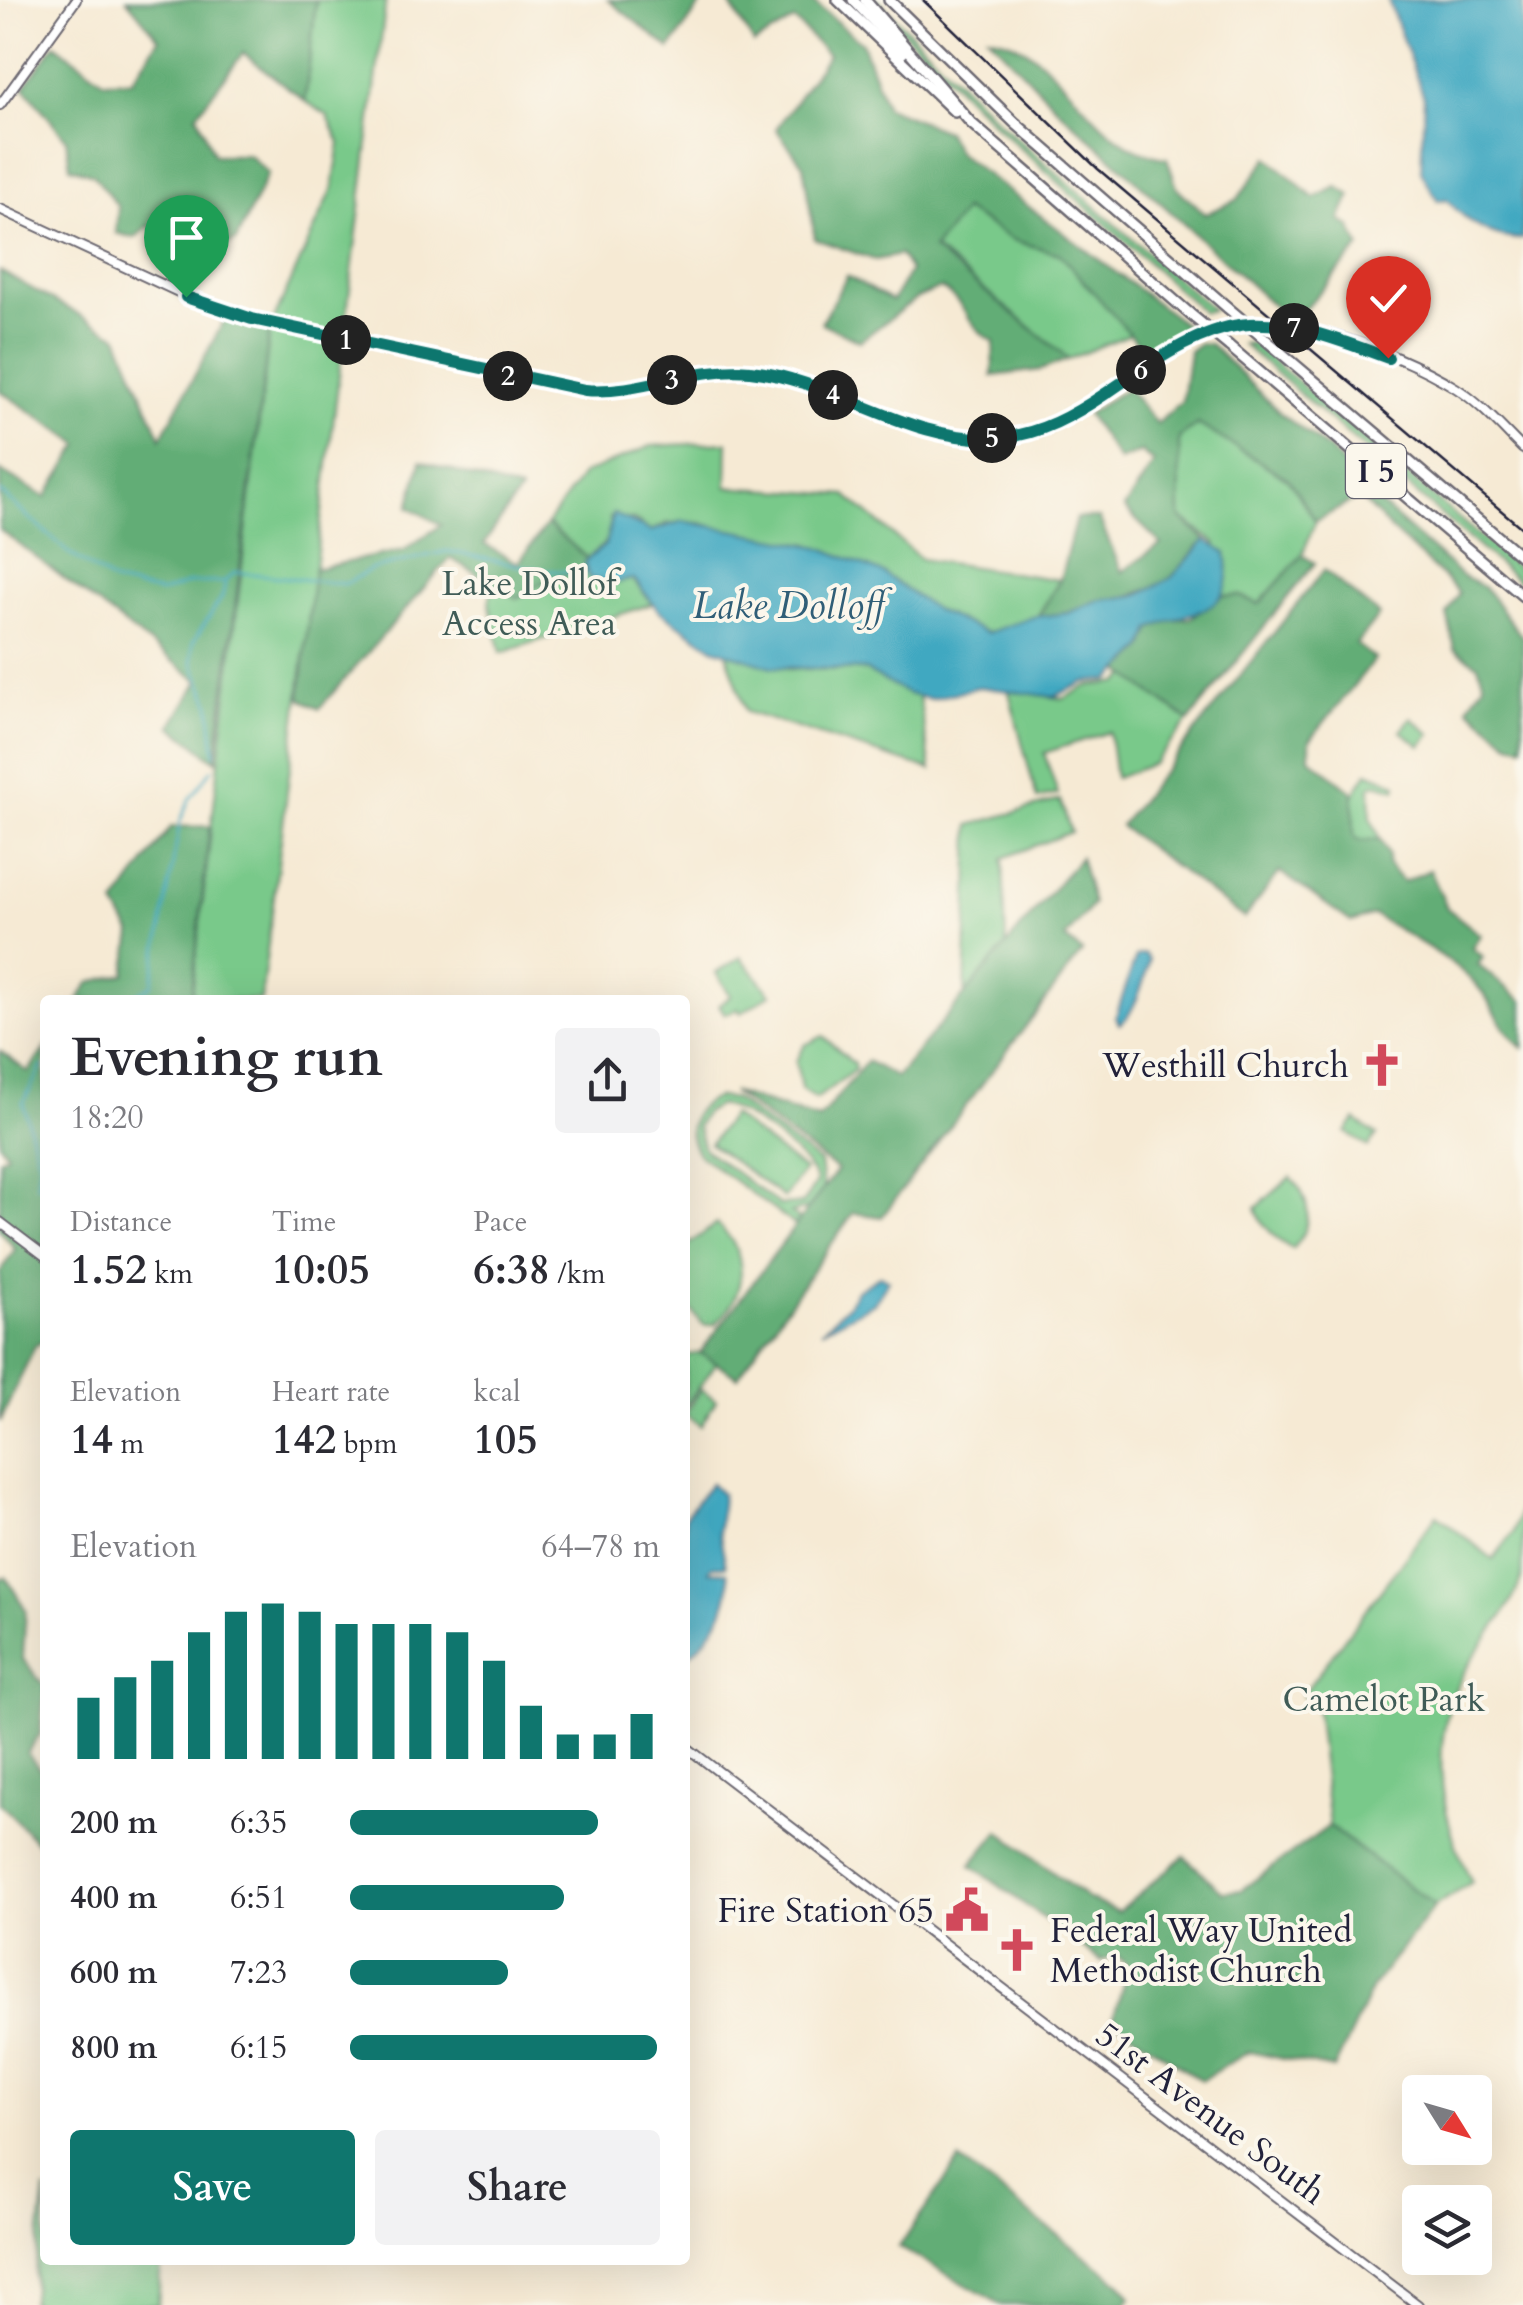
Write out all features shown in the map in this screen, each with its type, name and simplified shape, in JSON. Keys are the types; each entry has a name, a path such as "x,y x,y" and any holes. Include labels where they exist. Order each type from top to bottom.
{"highway":[{"path":"838,0 912,75 971,123"},
{"name":"I 5","path":"853,0 971,123 1523,596"},
{"path":"865,0 944,94"},
{"path":"889,0 952,60"},
{"name":"I 5","path":"898,0 1014,122 1523,558"}],"main road":[{"path":"0,105 76,0"},
{"path":"0,210 216,309 564,387 610,391 709,372 749,371 809,385 929,430 963,437 1004,437 1072,416 1195,336 1218,327 1255,322 1348,343 1446,383 1481,408 1523,449"},
{"path":"0,1222 40,1252"},
{"name":"51st Avenue South","path":"690,1750 1418,2305"}],"green space":[{"path":"127,0 316,0 305,101 243,53 197,114 214,155 249,155 268,173 236,241 203,256 148,226 135,238 116,233 118,207 93,174 70,167 66,139 24,87 55,44 104,81 132,80 159,39"},
{"path":"316,0 386,0 262,995 192,995 270,328 333,188 340,143 327,115 305,101"},
{"path":"608,0 704,0 670,49"},
{"path":"728,0 811,0 862,43 886,107 946,131 958,153 1192,330 1149,356 1060,254 1013,240 964,210 933,249 1069,359 1041,370 992,376 994,341 940,288 917,298 860,341 821,323 847,276 892,301 910,271 900,255 875,260 815,239 803,165 776,129 828,55 794,20 754,44"},
{"path":"871,0 878,0 1000,123 1213,310 1203,312 996,126"},
{"path":"988,36 1015,44 1038,58 1116,137 1139,151 1167,158 1177,188 1205,214 1237,200 1268,157 1314,198 1337,187 1351,195 1340,220 1351,227 1360,247 1302,312 1278,310 1059,110"},
{"path":"964,210 1013,240 1060,254 1133,333 1069,359 933,248"},
{"path":"0,271 118,336 161,438 225,319 270,328 216,761 171,726 199,681 0,530 0,471 46,497 80,444 0,391"},
{"path":"1201,343 1210,344 1280,413 1331,451 1379,503 1462,576 1485,588 1523,638 1523,746 1510,743 1468,707 1484,683 1478,665 1455,649 1447,614 1459,593 1447,581 1360,497 1316,521 1288,479 1198,424 1179,438 1180,517 1206,540 1172,577 1158,586 1081,609 1038,616 1060,580 1076,518 1099,518 1122,572 1161,544 1124,508 1154,463 1141,452 1119,461 1087,414 1127,388 1157,424 1182,401 1189,351"},
{"path":"1252,343 1523,573 1523,585 1242,344"},
{"path":"1198,424 1288,479 1316,521 1302,555 1259,604 1240,596 1219,596 1225,586 1216,543 1180,517 1178,438"},
{"path":"728,442 727,487 846,495 921,559 1060,580 1038,616 987,633 935,610 883,573 810,544 734,534 701,523 668,523 651,531 634,520 610,518 609,536 587,558 547,524 583,474 651,446"},
{"path":"421,461 520,491 484,544 518,563 547,524 587,558 584,571 545,581 517,598 450,558 319,709 300,698 314,569 404,550 441,525 409,507"},
{"path":"1302,555 1315,563 1189,721 1120,670 1143,649 1151,629 1168,620 1191,618 1219,596 1240,596 1259,604"},
{"path":"1324,570 1379,615 1356,644 1375,659 1310,740 1310,758 1353,792 1354,836 1360,841 1380,839 1388,853 1388,865 1403,882 1430,870 1447,908 1481,935 1473,948 1483,957 1478,965 1523,1001 1523,1048 1466,975 1374,915 1351,922 1280,872 1244,918 1120,826"},
{"name":"Lake Dollof Access Area","path":"584,571 606,581 632,578 652,604 501,653 489,602 495,576"},
{"path":"726,652 788,669 865,670 919,697 931,770 746,712"},
{"path":"1127,675 1189,721 1153,764 1115,778 1109,732 1044,753 1058,794 1037,799 1008,689 1063,699 1087,686 1120,682"},
{"path":"1411,718 1431,734 1421,746 1401,731"},
{"path":"1368,772 1397,784 1396,789 1376,783 1370,787 1371,819 1380,839 1359,841 1353,836 1353,802"},
{"path":"1060,800 1071,832 1003,858 1006,946 965,994 970,825"},
{"path":"210,826 192,995 81,995 90,982 125,974 132,934 115,905 171,827"},
{"path":"1080,857 1093,904 1065,938 1082,952 882,1217 853,1213 738,1377 700,1353 837,1170 732,1092 819,1119 867,1061 896,1077"},
{"path":"741,957 771,994 741,1013 738,1009 725,1014 719,1005 731,996 716,973"},
{"path":"823,1036 854,1064 855,1070 816,1099 801,1089 796,1061 805,1045"},
{"path":"0,1051 28,1072 40,1055 40,1343 35,1346 0,1422 0,1272 15,1249 0,1230 0,1159 7,1154 0,1143"},
{"path":"719,1097 734,1099 820,1163 823,1188 810,1208 791,1213 801,1221 797,1227 698,1154 691,1136 692,1120 709,1101","holes":["719,1105 775,1136 803,1161 816,1183 802,1204 779,1205 704,1149 697,1126 705,1113"]},
{"path":"731,1115 804,1170 784,1198 710,1144"},
{"path":"1355,1120 1377,1135 1368,1147 1346,1132"},
{"path":"1291,1177 1303,1195 1307,1213 1304,1231 1293,1249 1270,1232 1256,1208"},
{"path":"716,1224 728,1235 740,1261 738,1289 713,1325 703,1325 690,1308 690,1243"},
{"path":"700,1353 717,1362 690,1400 690,1354"},
{"path":"701,1389 716,1400 701,1426 690,1418 690,1406"},
{"name":"Camelot Park","path":"1523,1498 1522,1576 1506,1610 1457,1687 1442,1743 1444,1800 1472,1882 1435,1906 1329,1826 1316,1706 1302,1695 1437,1515 1493,1559 1514,1532"},
{"path":"6,1577 26,1610 23,1659 40,1681 40,1735 27,1753 40,1769 40,1846 0,1803 0,1579"},
{"path":"1329,1826 1435,1906 1373,1986 1334,2069 1249,2052 1201,2080 1113,2020 1128,1966 1116,1955 1101,1961 971,1865 999,1831 1088,1899 1118,1912 1184,1856 1223,1892 1241,1890"},
{"path":"959,2160 1121,2283 1131,2297 1126,2305 1002,2305 899,2247"},
{"path":"40,2230 40,2265 161,2265 158,2305 31,2305"}],"water":[{"path":"1388,0 1523,0 1523,239 1489,233 1470,222 1446,199 1438,201 1421,171 1424,97"},
{"name":"Lake Dolloff","path":"613,514 651,531 684,521 820,547 883,573 935,610 987,633 1033,617 1068,613 1096,601 1138,595 1171,578 1206,540 1226,553 1228,574 1218,600 1151,629 1143,649 1110,680 1085,682 1054,697 979,687 931,699 908,694 865,670 772,667 713,648 658,610 634,579 614,583 589,578 584,562 605,545"},
{"path":"1144,954 1149,960 1142,987 1129,1015 1119,1024 1116,1016 1136,956"},
{"path":"881,1275 889,1280 874,1303 821,1331 848,1305 857,1290"},
{"path":"711,1483 722,1494 719,1531 726,1566 712,1566 709,1571 727,1572 729,1583 718,1620 690,1653 690,1510"}],"waterway":[{"path":"0,492 69,553 115,583 161,593 189,583 224,582 235,572 345,584 372,569 447,551 542,570 584,573"},
{"path":"215,754 210,703 192,661 193,642 222,597 225,584"},
{"path":"135,995 152,985 180,822 189,800 212,769"},
{"path":"37,1186 39,1163 23,1103 40,1070"}],"tram line":[{"path":"923,0 1098,169 1523,529"}],"place":[{"name":"Westhill Church","path":"1382,1065"},
{"name":"Fire Station 65","path":"967,1910"},
{"name":"Federal Way United Methodist Church","path":"1017,1950"}],"route":[{"path":"186,297 252,319 585,390 626,390 709,372 765,373 809,385 929,430 981,438 1018,435 1061,421 1195,336 1238,323 1276,324 1312,332 1388,358"}]}
